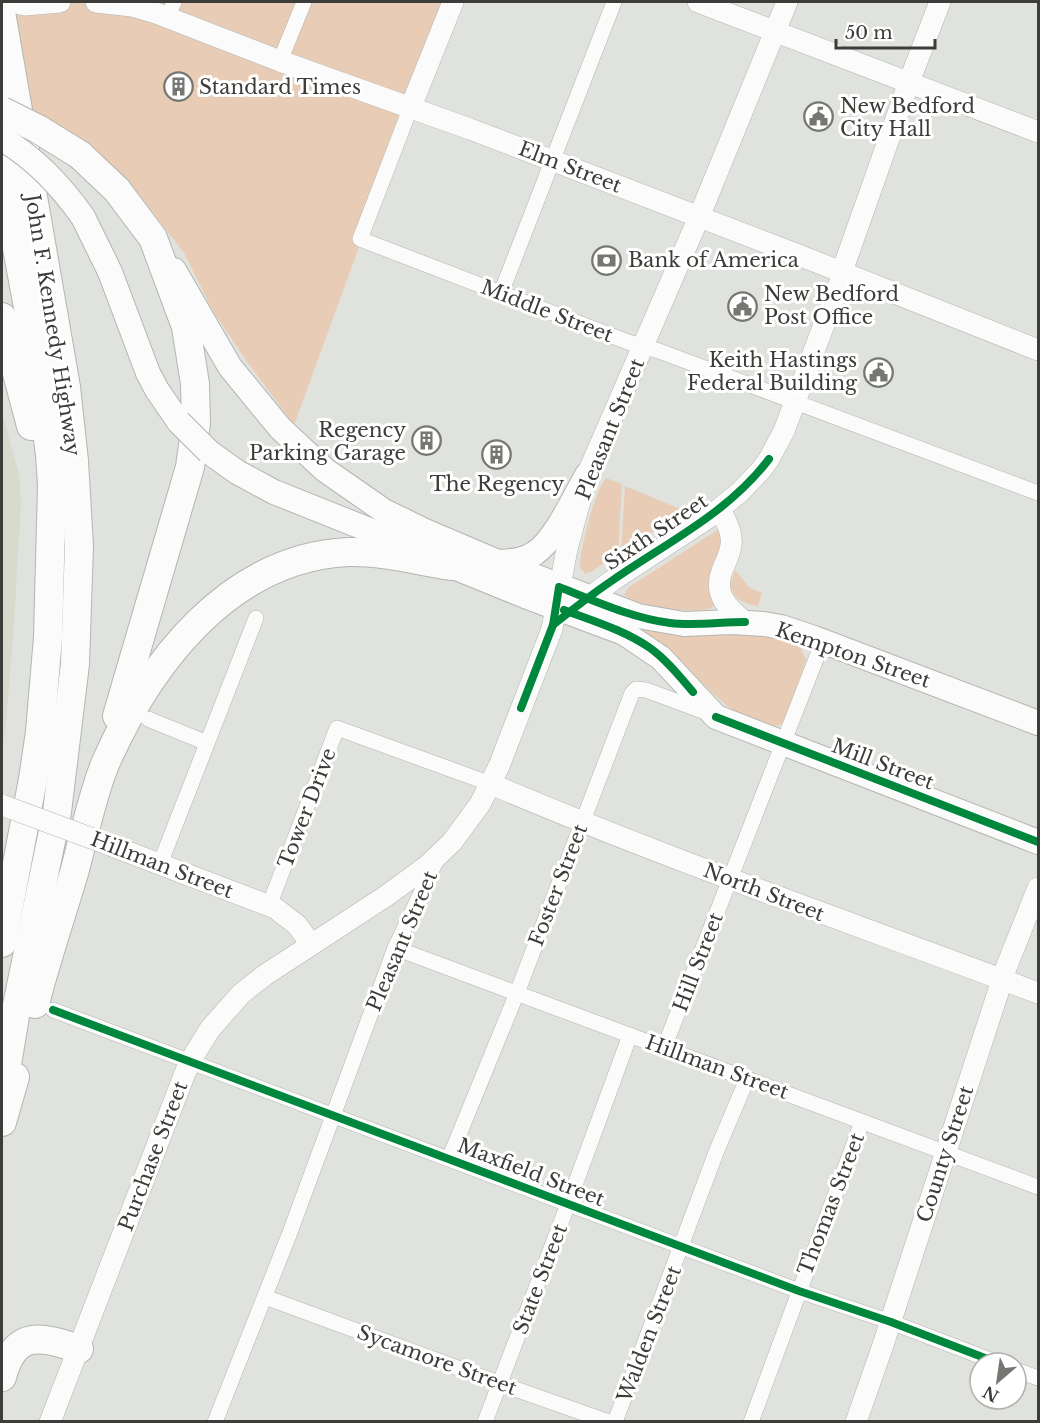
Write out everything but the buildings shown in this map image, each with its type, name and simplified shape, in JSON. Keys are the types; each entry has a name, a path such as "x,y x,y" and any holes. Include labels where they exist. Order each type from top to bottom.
{"highway":[{"name":"John F. Kennedy Highway","path":"2,18 66,387 74,461 79,546 75,664 57,812 16,1010 2,1095"},
{"path":"2,111 38,129 80,155 117,190 153,238 180,307 190,345 196,404 194,449 184,488 126,681 105,765 2,1122"},
{"name":"John F. Kennedy Highway","path":"2,167 39,367 52,485 48,637 37,757 2,943"},
{"path":"2,317 32,433 50,565"},
{"path":"105,765 136,701 170,652 213,609 247,584 269,572 302,560 347,552 380,554 451,566"},
{"path":"2,1377 7,1361 15,1348 27,1340 45,1339 79,1349"}],"main road":[{"path":"11,2 25,5 60,2"},
{"name":"Elm Street","path":"96,2 171,10 280,62 470,129 1038,350"},
{"path":"698,2 1038,132"},
{"name":"Pleasant Street","path":"439,855 463,829 491,784 565,606 567,549 587,475 699,217 787,2"},
{"name":"Sixth Street","path":"565,606 720,509 751,481 769,459 796,402 909,82 940,2"},
{"path":"410,109 447,3"},
{"path":"2,139 21,151 48,175 82,217 110,272 148,373 157,390 179,422 209,452 237,472 274,492 417,549 451,566 565,606"},
{"path":"153,238 179,277 230,367 252,396 293,442 332,475 384,511 424,531 498,562 565,606"},
{"path":"498,562 521,560 541,549 587,475"},
{"path":"720,509 730,533 731,546 718,587 723,602 745,622"},
{"name":"Kempton Street","path":"565,606 670,623 745,622 781,627 1038,723"},
{"name":"Mill Street","path":"565,606 624,633 650,648 672,668 716,717 1038,842"},
{"name":"North Street","path":"491,784 581,822 730,879 1038,993"},
{"name":"Hillman Street","path":"2,805 269,906 293,921 311,944"},
{"name":"Purchase Street","path":"50,1422 190,1062 205,1037 234,1001 256,982 393,891 439,855"},
{"name":"County Street","path":"856,1422 891,1322 1006,968 1038,888"}],"street":[{"path":"280,62 304,2"},
{"path":"501,293 614,2"},
{"name":"Middle Street","path":"410,109 360,239 628,342 643,345 1038,493"},
{"path":"160,864 256,618"},
{"name":"Hill Street","path":"664,1048 823,641"},
{"name":"Foster Street","path":"449,1159 517,993 631,696 636,690 646,690 716,717"},
{"path":"148,719 207,743"},
{"name":"Tower Drive","path":"269,906 337,728 491,784"},
{"name":"Pleasant Street","path":"215,1422 265,1297 395,948 439,855"},
{"name":"Hillman Street","path":"395,948 1038,1187"},
{"name":"Maxfield Street","path":"53,1010 799,1291 891,1322 968,1352"},
{"name":"State Street","path":"485,1422 630,1035"},
{"name":"Walden Street","path":"615,1422 717,1150 747,1079"},
{"name":"Thomas Street","path":"751,1422 862,1122"},
{"name":"Sycamore Street","path":"265,1297 609,1422"}],"shaded area":[{"path":"2,2 453,2 403,127 294,425 213,311 184,253 142,198 93,148 30,112"},
{"path":"2,413 19,474 21,502 14,626 2,749"},
{"path":"606,478 622,484 618,554 585,574 580,567 585,534 597,494"},
{"path":"625,486 685,511 622,552 621,551"},
{"path":"719,529 722,532 715,604 712,608 667,609 633,600 624,595 629,587"},
{"path":"735,570 749,587 762,593 758,606 744,602 735,595 730,586"},
{"path":"642,625 774,636 799,644 806,660 786,718 781,725 766,725 751,721 737,713 709,690 675,655 642,629"}],"cycle path":[{"path":"553,625 605,585 716,511 753,478 769,459"},
{"path":"521,708 553,625 559,587 656,621 689,624 745,622"},
{"path":"564,610 608,626 650,648 693,692"},
{"path":"716,717 1038,842"},
{"path":"53,1010 799,1291 891,1322 968,1352"}],"place":[{"name":"Standard Times","path":"178,87"},
{"name":"New Bedford City Hall","path":"819,117"},
{"name":"Bank of America","path":"607,260"},
{"name":"New Bedford Post Office","path":"743,306"},
{"name":"Keith Hastings Federal Building","path":"878,372"},
{"name":"Regency Parking Garage","path":"427,441"},
{"name":"The Regency","path":"497,454"}]}
